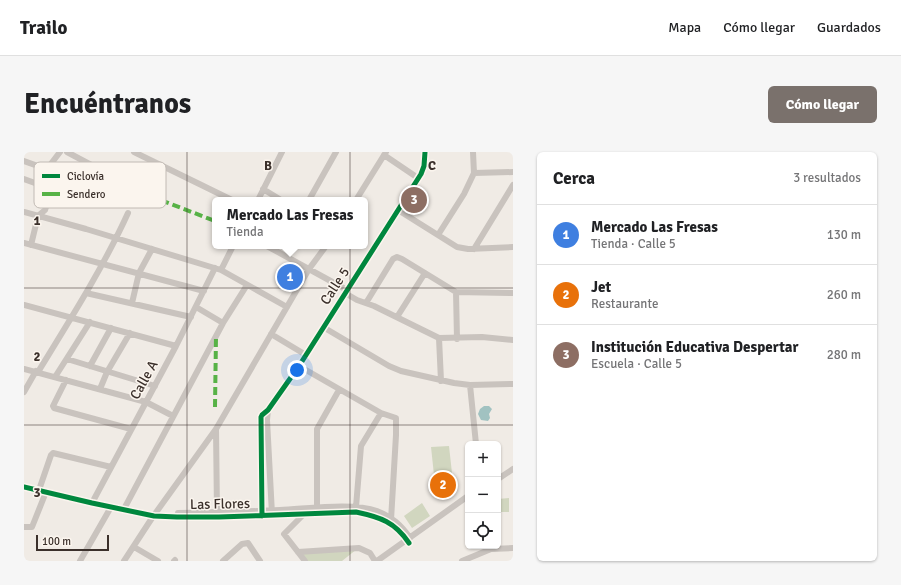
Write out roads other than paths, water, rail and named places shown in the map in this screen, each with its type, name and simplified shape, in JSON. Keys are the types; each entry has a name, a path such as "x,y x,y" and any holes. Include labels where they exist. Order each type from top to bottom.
{"street":[{"path":"52,162 60,152"},
{"path":"68,152 86,162"},
{"path":"134,152 154,162"},
{"path":"259,197 281,154 274,152"},
{"path":"311,197 336,152"},
{"name":"Calle 5","path":"262,513 260,420 262,414 268,410 299,366 418,178 424,166 425,152"},
{"path":"438,235 464,194 474,172 474,152"},
{"path":"358,197 385,154 418,178"},
{"path":"24,161 34,164"},
{"path":"166,168 226,197"},
{"path":"474,172 513,172"},
{"path":"24,179 34,183"},
{"path":"474,249 513,185"},
{"path":"263,189 276,197"},
{"path":"31,245 38,216 46,208"},
{"path":"398,210 457,247 464,249 513,248"},
{"path":"24,212 117,238 218,269 287,307"},
{"path":"24,392 103,264 128,213"},
{"path":"24,243 204,291"},
{"path":"132,303 139,273 152,249"},
{"name":"Calle A","path":"92,503 204,291 231,249"},
{"path":"272,249 310,269 346,291 357,300 397,317 439,338 482,337 513,340"},
{"path":"124,561 216,429 287,307 324,249"},
{"path":"366,303 394,258 399,257 456,292 513,293"},
{"path":"397,317 425,273"},
{"path":"124,509 223,323 247,285"},
{"path":"456,292 457,338"},
{"path":"86,293 191,316"},
{"path":"24,305 176,346"},
{"path":"196,307 223,323"},
{"path":"55,377 90,322"},
{"path":"323,327 396,369 441,381 470,385 513,384"},
{"path":"90,366 110,328"},
{"path":"100,389 107,372 130,333"},
{"path":"271,334 306,355"},
{"path":"439,338 441,381"},
{"path":"67,358 107,372 155,386"},
{"path":"299,366 381,413 396,418 391,520"},
{"path":"24,369 146,402 173,416"},
{"path":"66,380 52,406 54,408 132,429"},
{"path":"470,385 476,441"},
{"path":"317,511 317,430 339,390"},
{"path":"268,410 267,420 272,513"},
{"path":"356,507 360,446 381,413"},
{"path":"216,429 218,512"},
{"path":"24,527 32,527 43,491 52,453 111,467"},
{"path":"501,473 513,465"},
{"path":"501,477 513,469"},
{"name":"Las Flores","path":"24,487 154,516 195,517 262,513"},
{"path":"382,561 465,498"},
{"path":"298,552 359,548 370,553 376,561 465,502"},
{"path":"80,561 111,506"},
{"name":"Las Flores","path":"272,513 317,511 356,507 376,510 402,527 409,540"},
{"name":"Las Flores","path":"170,516 176,513 218,512 304,514 317,511 356,512 391,520"},
{"path":"304,514 284,534 305,561"},
{"path":"223,561 245,543 248,543 260,561"},
{"path":"134,546 158,561"},
{"path":"464,560 490,549 513,548"}],"water":[{"path":"484,406 489,406 492,409 489,414 490,418 488,421 481,420 478,414 480,409"}],"place":[{"name":"Institución Educativa Despertar","path":"414,200"},
{"name":"Mercado Las Fresas","path":"290,277"},
{"name":"Jet","path":"443,485"}]}
